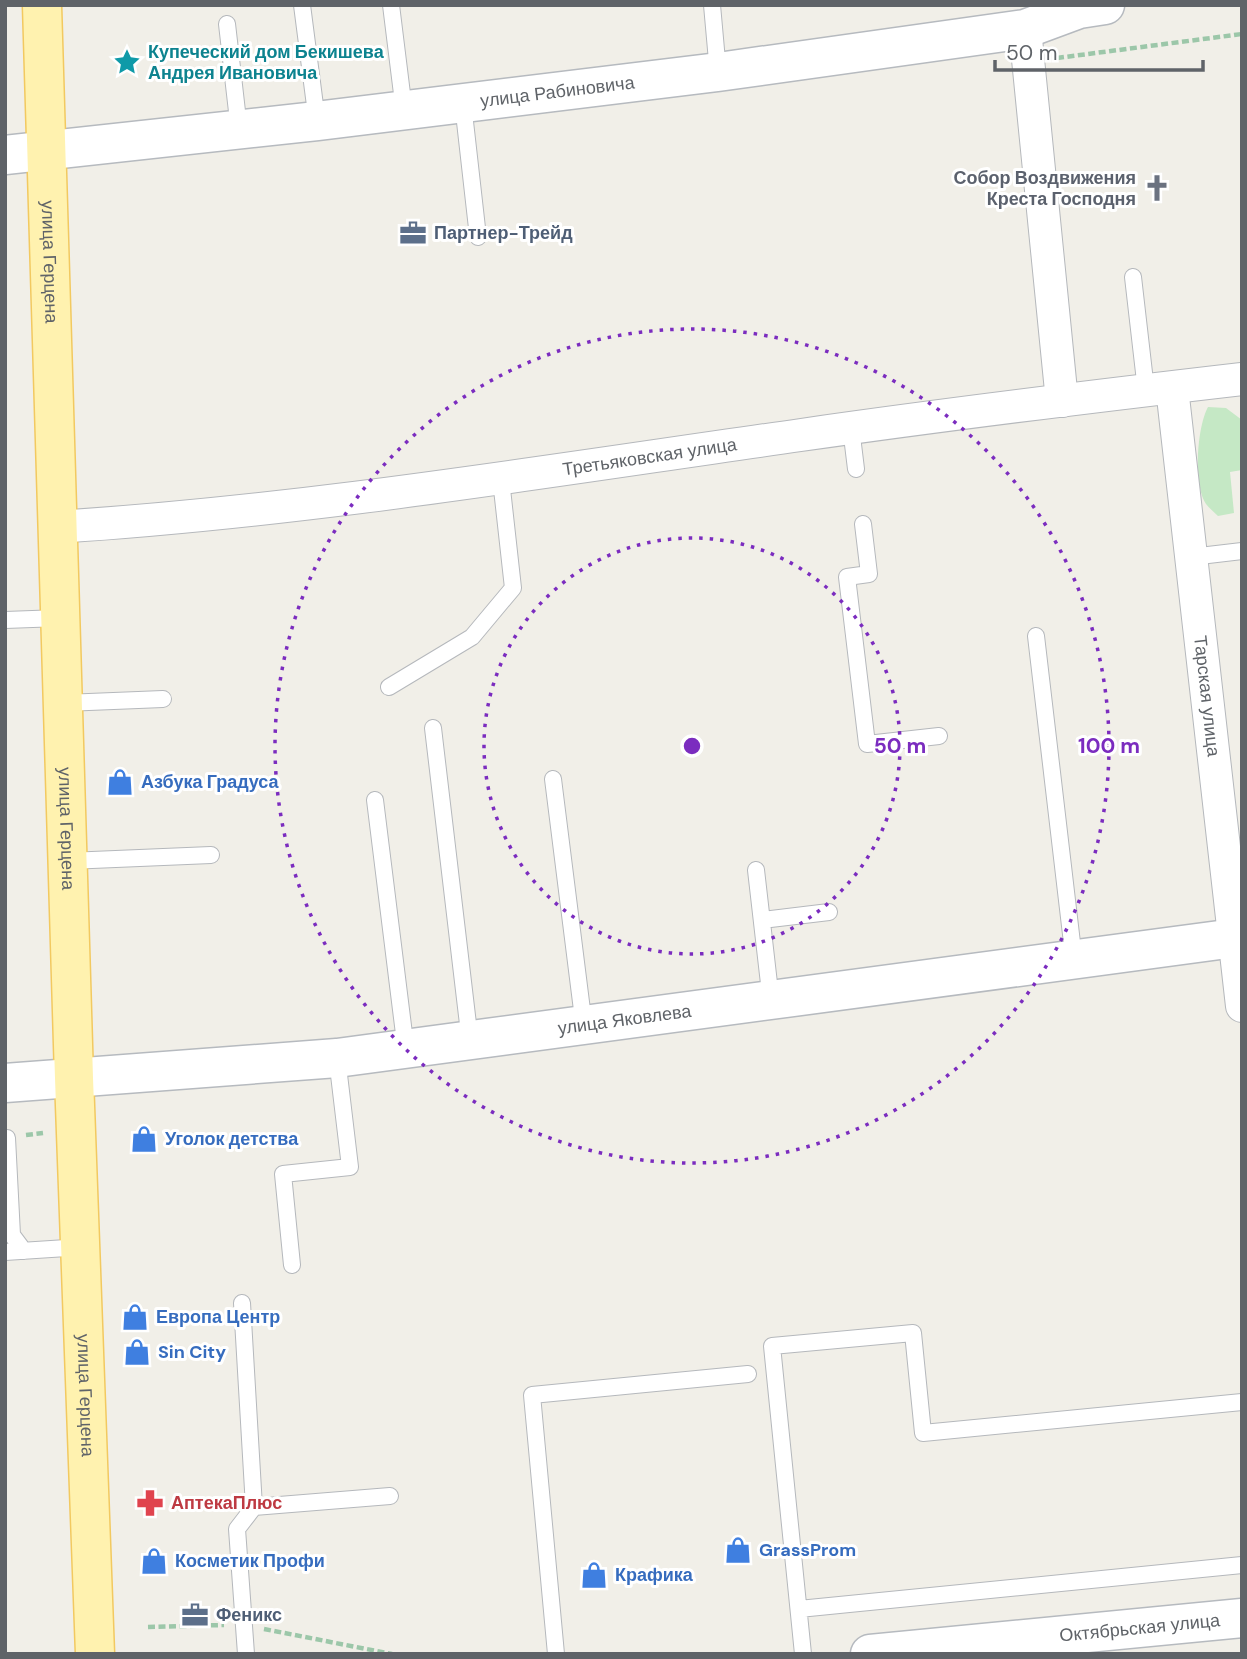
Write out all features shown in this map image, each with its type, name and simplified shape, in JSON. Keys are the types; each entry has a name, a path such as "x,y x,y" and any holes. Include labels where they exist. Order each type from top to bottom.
{"main road":[{"name":"улица Герцена","path":"42,5 94,1654"}],"street":[{"name":"улица Рабиновича","path":"5,155 317,121 719,72 1034,44 1079,9 1105,5"},
{"path":"1034,44 1062,401"},
{"name":"Третьяковская улица","path":"57,527 199,517 501,480 852,428 1242,379"},
{"name":"Тарская улица","path":"1159,389 1191,557 1238,938 1242,1006"},
{"name":"улица Яковлева","path":"5,1083 337,1058 406,1050 1238,938"},
{"name":"Октябрьская улица","path":"870,1654 1242,1618"}],"lane":[{"path":"302,5 317,121"},
{"path":"391,5 404,110"},
{"path":"712,5 719,72"},
{"path":"226,24 239,129"},
{"path":"463,104 478,237"},
{"path":"1133,277 1159,389"},
{"path":"852,428 856,469"},
{"path":"388,687 472,638 513,588 501,480"},
{"path":"863,524 869,574 847,577 867,744 939,736"},
{"path":"1191,557 1242,551"},
{"path":"5,620 60,618"},
{"path":"1036,636 1074,960"},
{"path":"64,703 163,699"},
{"path":"433,728 470,1041"},
{"path":"554,779 584,1026"},
{"path":"375,800 406,1050"},
{"path":"68,861 211,855"},
{"path":"756,870 771,1001"},
{"path":"762,920 829,912"},
{"path":"292,1265 284,1174 350,1167 337,1058"},
{"path":"7,1138 12,1235 24,1251"},
{"path":"5,1252 82,1247"},
{"path":"242,1303 254,1507 237,1530 246,1654"},
{"path":"803,1654 772,1346 913,1333 923,1433 1242,1402"},
{"path":"556,1654 532,1395 748,1374"},
{"path":"254,1507 390,1496"},
{"path":"799,1609 1242,1565"}],"path":[{"path":"1034,44 1242,34"},
{"path":"148,1627 244,1624 301,1638 392,1654"}],"green space":[{"path":"1208,407 1226,408 1242,420 1242,470 1230,472 1234,513 1218,516 1206,504 1199,484 1199,441"}],"place":[{"name":"Купеческий дом Бекишева Андрея Ивановича","path":"127,62"},
{"name":"Собор Воздвижения Креста Господня","path":"1157,188"},
{"name":"Партнер-Трейд","path":"413,233"},
{"name":"Азбука Градуса","path":"120,782"},
{"name":"Уголок детства","path":"144,1139"},
{"name":"Европа Центр","path":"135,1317"},
{"name":"Sin City","path":"137,1352"},
{"name":"АптекаПлюс","path":"150,1503"},
{"name":"GrassProm","path":"738,1550"},
{"name":"Косметик Профи","path":"154,1561"},
{"name":"Крафика","path":"594,1575"},
{"name":"Феникс","path":"195,1615"}]}
